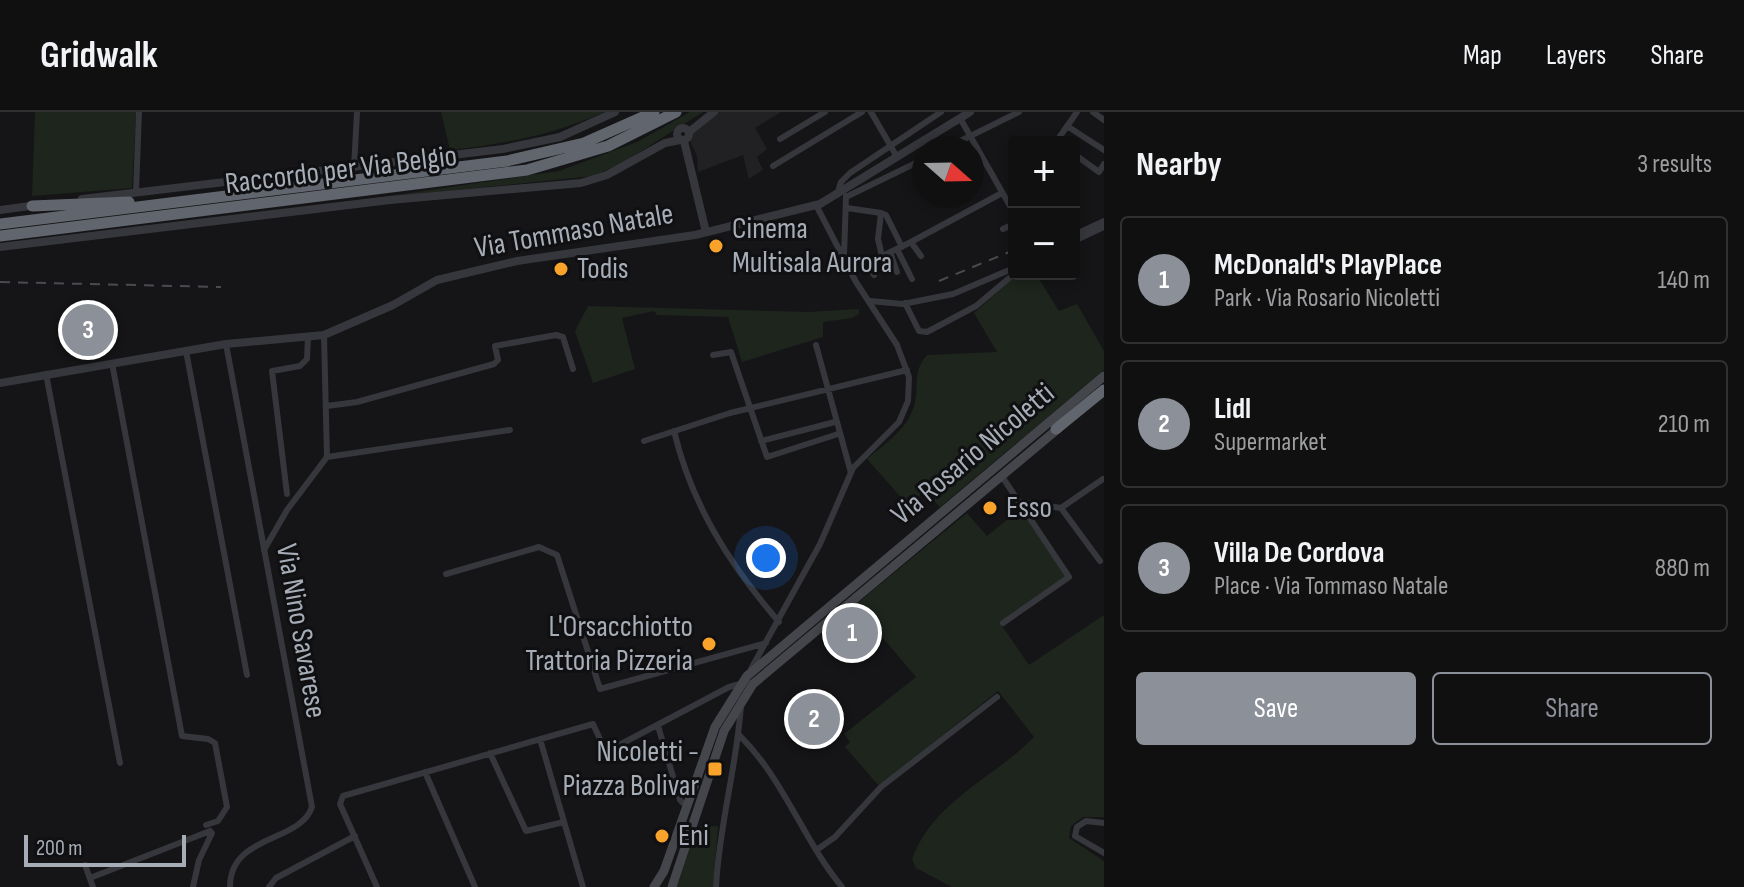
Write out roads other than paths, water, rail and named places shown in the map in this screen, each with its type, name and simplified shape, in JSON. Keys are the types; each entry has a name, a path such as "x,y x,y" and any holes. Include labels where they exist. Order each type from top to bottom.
{"highway":[{"name":"Raccordo per Via Belgio","path":"0,224 541,155 601,136 654,112"},
{"name":"Raccordo per Via Belgio","path":"0,236 527,170 608,146 676,112"},
{"path":"32,206 139,202 329,183"},
{"path":"1056,429 1104,392"}],"main road":[{"name":"Via Rosario Nicoletti","path":"672,887 724,731 742,697 768,669 853,592 1104,376"},
{"name":"Via Rosario Nicoletti","path":"876,573 1056,429"},
{"name":"Via Rosario Nicoletti","path":"654,887 664,871 715,727 744,680 787,640 853,592"}],"street":[{"path":"136,192 139,112"},
{"path":"354,168 357,112"},
{"path":"0,210 532,144 560,137 615,112"},
{"path":"684,135 707,112"},
{"path":"0,247 390,200 581,183 607,175 684,135 714,112"},
{"path":"780,139 825,112"},
{"path":"773,166 862,112"},
{"path":"871,112 897,157"},
{"path":"845,260 847,208 841,182 941,112"},
{"name":"Via Tommaso Natale","path":"0,382 226,344 324,335 393,305 437,280 517,261 706,232 816,205 842,194 970,112"},
{"path":"960,118 969,136 1019,112"},
{"path":"1061,136 1077,112"},
{"path":"1093,112 1104,120"},
{"path":"1067,126 1104,150"},
{"path":"684,135 706,232"},
{"path":"1080,158 1099,172 1104,164"},
{"path":"984,162 1011,208"},
{"path":"842,194 912,164"},
{"path":"874,275 866,264 1008,194"},
{"path":"377,887 340,800 343,796 593,724 606,752 744,680 776,626 851,473 903,416 909,393 907,370 816,205"},
{"path":"847,208 886,215 896,249 912,279"},
{"path":"881,213 878,239 882,256"},
{"path":"1080,235 1104,224"},
{"path":"1003,229 1008,227"},
{"path":"911,242 921,256"},
{"path":"896,249 897,272"},
{"path":"870,301 905,303 970,289 1008,273"},
{"path":"905,303 919,331 927,332 976,306 1008,277"},
{"path":"875,308 886,303"},
{"path":"327,406 357,402 494,364 498,358 495,346 560,334 573,369"},
{"path":"264,550 287,510 327,457 324,335"},
{"path":"287,494 272,371 300,366 307,359 308,337"},
{"name":"Via Nino Savarese","path":"226,344 312,807 304,820 249,849 238,861 230,887"},
{"path":"816,345 851,473"},
{"path":"186,351 247,675"},
{"path":"713,355 731,352 767,457 838,434"},
{"path":"90,878 208,828 218,821 227,807 215,743 208,739 182,736 112,363"},
{"path":"644,441 749,408 907,370"},
{"path":"46,374 120,763"},
{"path":"761,441 835,422"},
{"path":"327,457 510,430"},
{"path":"674,431 688,479 711,531 776,626 778,639 787,640"},
{"path":"1001,475 1069,577 1003,623"},
{"path":"1021,502 1061,508 1100,480 1104,491"},
{"path":"1061,508 1100,561"},
{"path":"446,574 539,547 557,555 600,689 766,643"},
{"path":"716,887 721,820 739,735 742,697"},
{"path":"818,849 835,837 881,787 997,697"},
{"path":"658,726 680,800 687,807"},
{"path":"739,735 763,763 842,887"},
{"path":"540,739 583,887"},
{"path":"490,753 526,831 564,822"},
{"path":"425,772 475,887"},
{"path":"1104,823 1086,821 1077,827 1075,836 1104,853"},
{"path":"193,887 199,860 212,833 208,828"},
{"path":"269,887 293,868 355,836"},
{"path":"85,865 93,887"}],"railway":[{"path":"939,281 1008,252"},
{"path":"0,282 221,287"}],"place":[{"name":"Cinema Multisala Aurora","path":"716,246"},
{"name":"Todis","path":"561,269"},
{"name":"Villa De Cordova","path":"88,330"},
{"name":"Esso","path":"990,508"},
{"name":"McDonald's PlayPlace","path":"852,633"},
{"name":"L'Orsacchiotto Trattoria Pizzeria","path":"709,644"},
{"name":"Lidl","path":"814,719"},
{"name":"Nicoletti - Piazza Bolivar","path":"715,769"},
{"name":"Eni","path":"662,836"}]}
